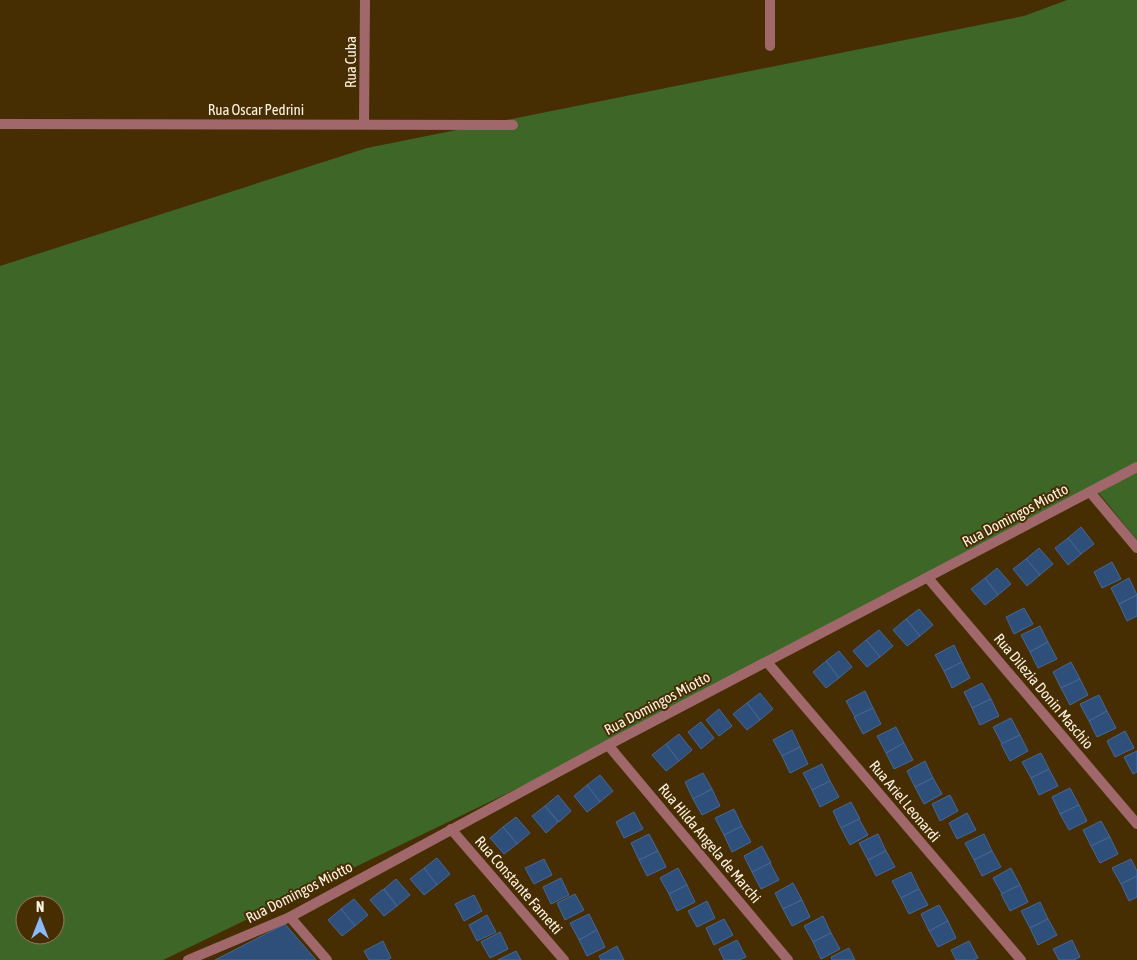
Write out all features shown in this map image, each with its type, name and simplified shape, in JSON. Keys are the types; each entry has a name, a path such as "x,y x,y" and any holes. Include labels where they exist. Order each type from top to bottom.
{"street":[{"name":"Rua Cuba","path":"364,124 365,0"},
{"path":"770,0 770,46"},
{"name":"Rua Oscar Pedrini","path":"0,124 513,125"},
{"name":"Rua Domingos Miotto","path":"188,960 290,917 608,745 1137,467"},
{"path":"1090,492 1137,548"},
{"name":"Rua Dilezia Donin Maschio","path":"928,578 1137,824"},
{"name":"Rua Ariel Leonardi","path":"767,662 1021,960"},
{"name":"Rua Hilda Angela de Marchi","path":"608,745 788,960"},
{"name":"Rua Constante Fametti","path":"451,829 564,960"},
{"path":"290,917 327,960"}],"green space":[{"path":"1067,0 1137,0 1137,466 607,745 163,960 0,960 0,266 367,148 1024,16"},
{"path":"1137,472 1137,540 1098,492"}],"building":[{"path":"1081,527 1094,544 1081,554 1068,538"},
{"path":"1068,538 1081,554 1068,565 1055,548"},
{"path":"1039,548 1053,564 1040,575 1026,559"},
{"path":"1026,559 1040,575 1027,586 1013,569"},
{"path":"1112,562 1121,579 1102,588 1094,572"},
{"path":"997,568 1011,584 998,595 985,578"},
{"path":"985,578 998,595 985,605 971,589"},
{"path":"1129,578 1137,595 1119,604 1111,588"},
{"path":"1137,595 1137,616 1127,621 1119,604"},
{"path":"1024,608 1033,624 1014,634 1006,617"},
{"path":"919,609 933,625 920,636 906,619"},
{"path":"906,619 920,636 907,646 893,630"},
{"path":"1040,626 1048,642 1030,652 1021,635"},
{"path":"879,630 893,646 880,657 866,640"},
{"path":"866,640 880,657 867,667 853,651"},
{"path":"1048,642 1057,659 1038,668 1030,652"},
{"path":"954,645 962,662 944,671 935,655"},
{"path":"839,651 852,667 839,678 826,661"},
{"path":"826,661 839,678 826,688 813,672"},
{"path":"962,662 970,678 952,688 944,671"},
{"path":"1071,662 1080,679 1061,688 1053,672"},
{"path":"1080,679 1088,695 1070,705 1061,688"},
{"path":"982,683 991,699 972,708 964,692"},
{"path":"865,691 873,708 855,717 846,701"},
{"path":"760,693 773,709 760,720 747,703"},
{"path":"1099,695 1107,711 1089,721 1080,704"},
{"path":"991,699 999,716 980,725 972,708"},
{"path":"747,703 760,720 747,730 733,714"},
{"path":"873,708 881,724 863,734 854,717"},
{"path":"719,709 732,726 719,736 706,720"},
{"path":"1107,711 1116,728 1097,737 1089,721"},
{"path":"1011,718 1020,735 1002,744 993,727"},
{"path":"701,722 714,738 701,749 688,732"},
{"path":"896,727 904,743 886,753 877,736"},
{"path":"792,730 800,747 782,756 773,740"},
{"path":"1125,731 1134,748 1115,757 1107,741"},
{"path":"679,734 692,750 679,761 666,744"},
{"path":"1020,735 1028,751 1010,761 1001,744"},
{"path":"904,743 913,760 894,769 886,753"},
{"path":"666,744 679,761 666,771 652,755"},
{"path":"800,747 808,764 790,773 782,756"},
{"path":"1137,751 1137,772 1133,774 1124,757"},
{"path":"1041,753 1049,769 1031,778 1022,762"},
{"path":"925,761 933,778 915,787 907,771"},
{"path":"822,764 830,781 812,790 803,773"},
{"path":"1049,769 1058,786 1039,795 1031,778"},
{"path":"703,773 712,789 693,799 685,782"},
{"path":"600,775 613,791 600,802 587,785"},
{"path":"933,778 942,794 924,804 915,787"},
{"path":"830,781 839,797 820,807 812,790"},
{"path":"587,785 600,802 587,812 574,796"},
{"path":"1070,788 1079,805 1060,814 1052,797"},
{"path":"712,789 720,806 702,815 693,799"},
{"path":"558,795 571,811 559,822 545,806"},
{"path":"950,795 958,811 940,821 932,804"},
{"path":"851,802 860,819 841,828 833,811"},
{"path":"1079,805 1087,821 1069,830 1060,814"},
{"path":"545,806 558,822 546,833 532,816"},
{"path":"734,809 742,826 724,835 715,818"},
{"path":"634,812 643,829 624,838 616,822"},
{"path":"967,813 976,830 957,839 949,823"},
{"path":"516,817 530,833 517,844 503,827"},
{"path":"859,819 868,835 850,845 841,828"},
{"path":"1101,821 1110,837 1091,846 1083,830"},
{"path":"742,826 751,842 732,852 724,835"},
{"path":"503,827 517,844 504,854 490,838"},
{"path":"649,834 658,851 639,860 631,843"},
{"path":"878,834 886,851 868,860 859,843"},
{"path":"984,834 992,851 974,860 965,843"},
{"path":"1110,837 1118,854 1100,863 1091,846"},
{"path":"762,846 771,863 752,872 744,856"},
{"path":"658,851 666,867 647,876 639,860"},
{"path":"886,851 895,867 876,876 868,860"},
{"path":"992,851 1001,867 982,876 974,860"},
{"path":"437,858 450,874 437,885 424,868"},
{"path":"544,859 552,875 534,884 525,868"},
{"path":"1131,859 1137,871 1137,876 1121,884 1112,868"},
{"path":"770,863 779,880 761,889 752,872"},
{"path":"424,868 437,885 424,895 410,879"},
{"path":"678,868 687,885 669,894 660,878"},
{"path":"1011,868 1020,885 1002,894 993,878"},
{"path":"911,872 919,889 901,898 892,881"},
{"path":"1137,876 1137,897 1129,901 1121,884"},
{"path":"561,878 569,895 551,904 543,887"},
{"path":"396,879 410,895 397,906 384,889"},
{"path":"793,883 802,900 783,909 775,893"},
{"path":"687,885 695,902 677,911 669,894"},
{"path":"1020,885 1028,902 1010,911 1001,894"},
{"path":"383,889 397,906 384,916 370,900"},
{"path":"919,889 928,905 909,914 901,898"},
{"path":"575,894 584,910 565,920 557,903"},
{"path":"474,895 482,911 464,921 455,904"},
{"path":"354,899 368,915 355,926 341,909"},
{"path":"802,900 810,917 792,926 783,909"},
{"path":"707,901 715,918 697,927 688,911"},
{"path":"1040,902 1048,919 1030,928 1021,911"},
{"path":"939,905 948,921 929,931 921,914"},
{"path":"341,909 355,926 342,936 328,920"},
{"path":"589,914 597,930 579,940 570,923"},
{"path":"487,915 496,932 477,941 469,925"},
{"path":"823,916 831,933 813,942 804,926"},
{"path":"724,919 733,935 714,945 706,928"},
{"path":"1048,919 1057,935 1038,945 1030,928"},
{"path":"948,921 956,938 938,947 929,931"},
{"path":"285,924 316,960 215,960"},
{"path":"597,930 605,947 587,956 579,940"},
{"path":"500,932 508,949 490,958 481,942"},
{"path":"831,933 840,949 821,959 813,942"},
{"path":"737,940 746,957 739,960 724,960 719,949"},
{"path":"1072,940 1080,957 1074,960 1059,960 1053,949"},
{"path":"383,941 391,958 387,960 369,960 364,951"},
{"path":"969,941 978,958 973,960 956,960 951,950"},
{"path":"617,946 624,960 601,960 599,956"},
{"path":"849,948 855,960 832,960 831,957"},
{"path":"516,951 521,960 498,960"}]}
